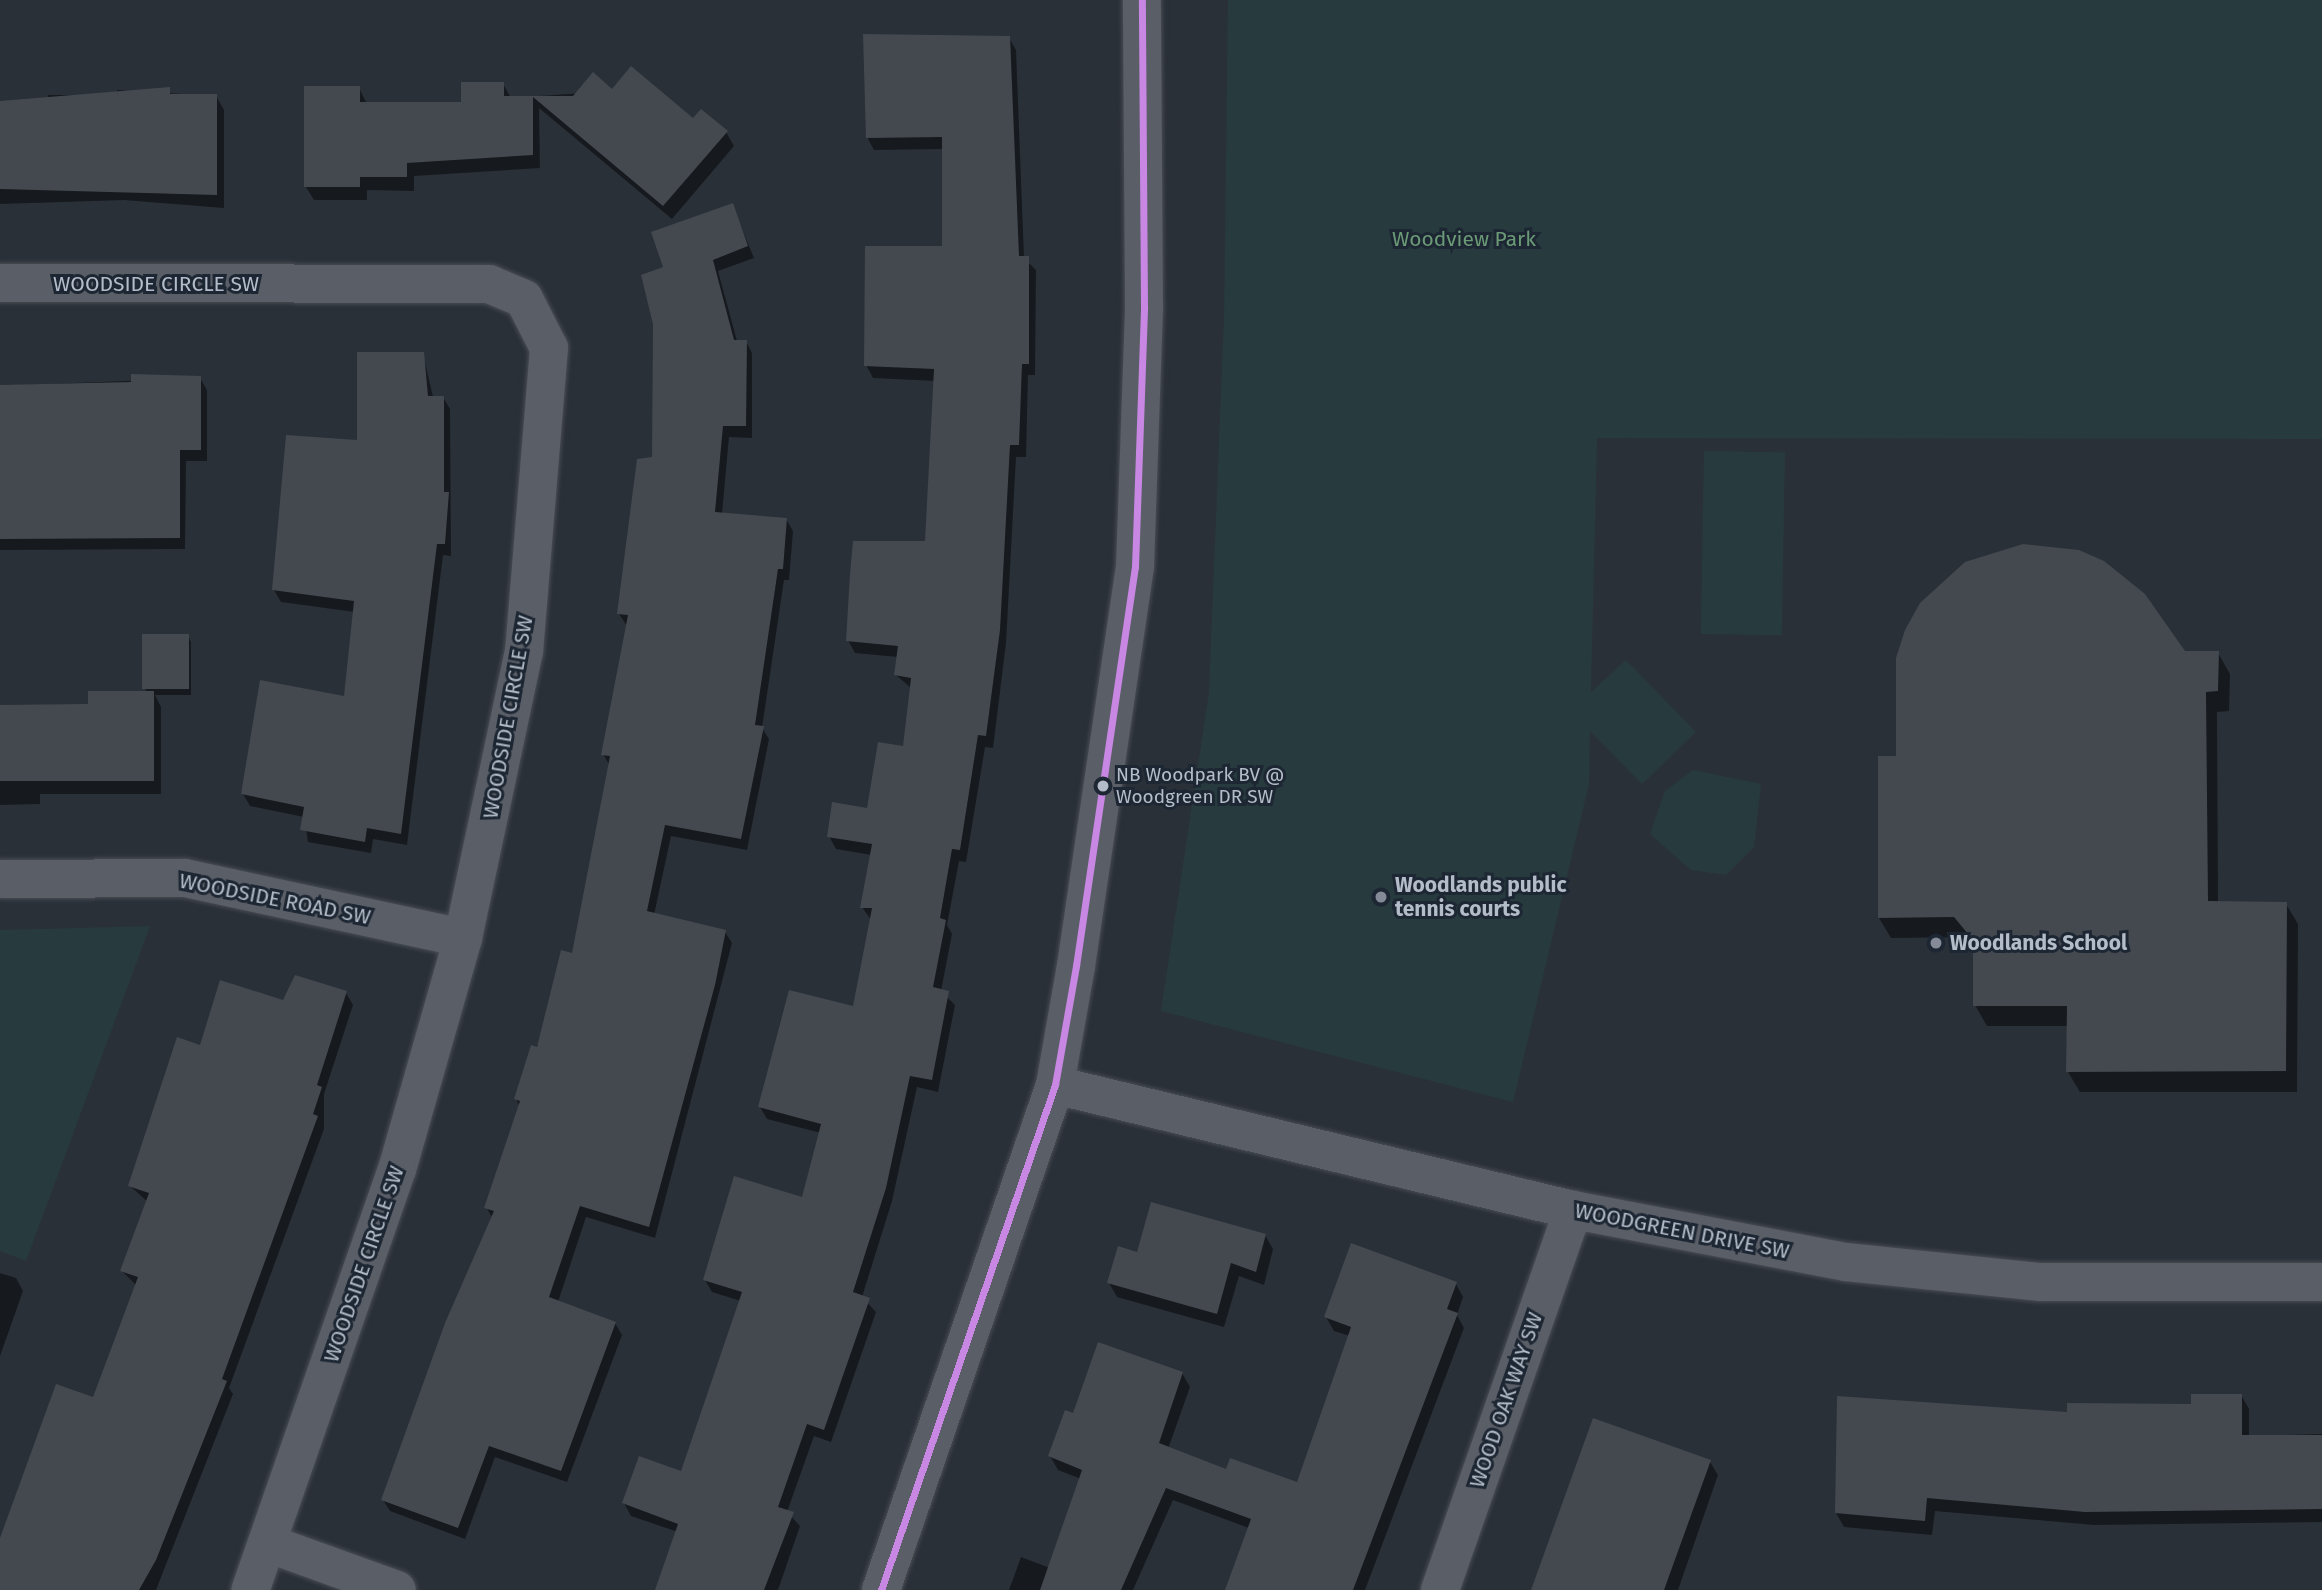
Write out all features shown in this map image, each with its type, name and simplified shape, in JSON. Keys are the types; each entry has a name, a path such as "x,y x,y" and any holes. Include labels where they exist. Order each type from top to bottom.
{"street":[{"path":"881,1590 1055,1085 1135,567 1144,306 1142,0"},
{"name":"WOODSIDE CIRCLE SW","path":"0,283 489,284 524,299 549,348 524,651 463,938 397,1169 250,1590"},
{"name":"WOODSIDE ROAD SW","path":"0,880 186,878 463,938"},
{"name":"WOODGREEN DRIVE SW","path":"1055,1085 1573,1210 1813,1256 1953,1275 2040,1282 2322,1282"},
{"name":"WOOD OAK WAY SW","path":"1440,1590 1573,1210"},
{"path":"267,1543 397,1590"}],"green space":[{"name":"Woodview Park","path":"1228,0 2322,0 2322,439 1597,438 1591,692 1626,660 1696,732 1642,784 1590,731 1589,784 1513,1102 1161,1011 1209,692 1224,317"},
{"path":"1704,451 1785,452 1782,635 1701,634"},
{"path":"1693,770 1761,784 1754,847 1726,875 1691,870 1650,834 1665,791"},
{"path":"150,926 26,1261 0,1251 0,930"}],"building":[{"path":"863,34 1010,36 1019,256 1029,256 1029,364 1022,364 1019,445 1010,445 1000,630 986,736 978,735 960,850 952,849 940,918 946,920 933,987 949,991 932,1080 910,1076 886,1188 853,1292 870,1298 824,1430 807,1424 778,1507 794,1512 764,1590 655,1590 678,1524 622,1503 639,1456 681,1471 742,1292 703,1280 734,1176 802,1197 821,1124 758,1107 789,990 853,1006 872,908 860,908 872,844 827,837 832,802 867,808 878,742 903,746 911,678 894,675 898,646 846,641 850,574 853,541 925,541 934,369 864,366 865,246 942,246 942,137 866,138"},
{"path":"631,66 693,118 701,109 728,131 663,206 533,97 533,155 407,163 407,177 360,177 360,187 304,187 304,86 360,86 360,102 461,102 461,82 504,82 504,96 573,96 593,72 612,89"},
{"path":"170,87 170,94 217,94 217,195 0,189 0,101"},
{"path":"733,203 748,246 713,260 734,340 747,340 746,426 723,426 715,512 787,518 783,569 778,569 755,725 764,726 741,839 665,825 647,911 726,930 715,985 649,1227 580,1206 549,1297 616,1322 561,1471 489,1446 458,1528 381,1500 445,1323 494,1211 484,1208 520,1101 514,1099 531,1045 537,1047 561,950 572,953 610,756 601,755 628,615 617,614 637,459 652,457 653,324 641,275 663,267 651,232"},
{"path":"357,352 424,352 428,396 444,396 444,492 449,492 445,544 437,544 401,834 367,828 365,842 300,830 304,807 241,794 260,680 344,696 354,601 272,590 286,435 357,440"},
{"path":"131,374 201,376 201,450 180,450 180,538 0,539 0,385 131,382"},
{"path":"2023,544 2079,550 2104,561 2145,594 2185,651 2219,651 2218,691 2206,692 2208,901 2287,902 2286,1071 2066,1072 2067,1006 1973,1006 1973,940 1954,917 1878,918 1878,756 1896,756 1896,658 1905,630 1920,603 1965,562"},
{"path":"142,634 189,634 189,689 142,689"},
{"path":"88,691 154,691 154,781 0,781 0,705 88,704"},
{"path":"295,975 347,991 317,1085 322,1087 313,1114 318,1116 222,1379 227,1381 156,1560 139,1590 0,1590 0,1538 56,1384 93,1397 138,1277 120,1271 149,1193 128,1186 177,1037 200,1045 220,980 283,1000"},
{"path":"1151,1202 1266,1234 1256,1272 1231,1263 1217,1314 1107,1283 1118,1246 1137,1252"},
{"path":"1351,1243 1457,1282 1447,1309 1458,1313 1353,1590 1225,1590 1251,1519 1166,1488 1121,1590 1040,1590 1082,1470 1048,1456 1065,1410 1073,1413 1098,1342 1183,1372 1159,1443 1226,1469 1230,1458 1297,1482 1351,1327 1324,1317"},
{"path":"2191,1394 2242,1394 2242,1435 2322,1435 2322,1509 2085,1512 1927,1498 1925,1521 1835,1513 1837,1396 2067,1412 2067,1403 2191,1404"},
{"path":"1593,1418 1711,1460 1664,1590 1531,1590"}],"transit line":[{"path":"881,1590 1055,1085 1076,966 1135,567 1144,306 1142,0"}],"place":[{"name":"NB Woodpark BV @ Woodgreen DR SW","path":"1103,786"},
{"name":"Woodlands public tennis courts","path":"1381,897"},
{"name":"Woodlands School","path":"1936,943"}]}
